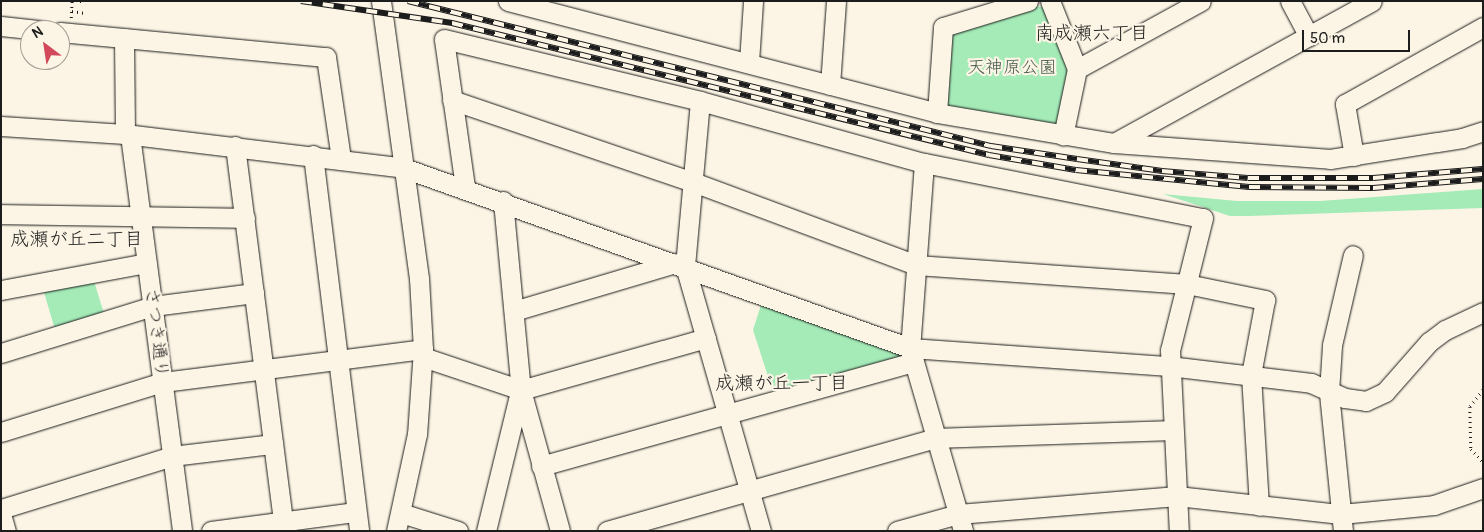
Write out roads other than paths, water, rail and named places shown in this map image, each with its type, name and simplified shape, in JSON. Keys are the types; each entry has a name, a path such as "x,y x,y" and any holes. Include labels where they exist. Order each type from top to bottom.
{"street":[{"path":"380,1 419,278 423,353 417,434 398,522 458,531"},
{"path":"508,1 749,62 937,113 1063,136 1114,143 1330,160 1462,138 1483,131"},
{"path":"749,62 753,1"},
{"path":"830,85 836,1"},
{"path":"937,113 943,27 1028,1"},
{"path":"1050,1 1077,69 1063,136"},
{"path":"1077,69 1201,1"},
{"path":"1290,1 1309,36"},
{"path":"1114,143 1372,1"},
{"path":"1,26 20,28"},
{"path":"70,28 124,38 326,57 341,159"},
{"path":"1354,156 1344,104 1483,28"},
{"name":"さつき通り","path":"124,38 127,134 141,216 182,531"},
{"path":"465,187 444,39 700,101 924,163 1203,218 1169,366 1179,531"},
{"path":"452,100 693,182 916,265 1187,284 1265,300 1251,375 1259,506"},
{"path":"700,101 693,182 680,265 706,338 761,531"},
{"path":"1,126 127,134 313,155 404,168 465,187 680,265 912,355 1169,366 1311,383 1329,392 1358,401 1375,398 1385,392 1429,342 1445,330 1483,312"},
{"path":"235,146 284,526"},
{"path":"313,155 359,531"},
{"path":"924,163 916,265 912,355 961,522"},
{"path":"503,201 521,390 560,531"},
{"path":"1,214 245,218"},
{"path":"1342,522 1329,392 1332,345 1353,255"},
{"path":"1,290 147,263"},
{"path":"514,311 680,265"},
{"path":"1,353 153,306 254,293"},
{"path":"1,432 162,382 339,360 423,353 521,390 706,338"},
{"path":"541,466 728,415 912,355"},
{"path":"486,531 521,390"},
{"path":"607,531 936,438 1172,430"},
{"path":"1,509 172,456 273,444"},
{"path":"897,531 1177,496 1259,506 1342,522 1434,505 1483,488"},
{"path":"211,531 284,526 356,512"},
{"path":"1,514 6,531"}],"railway":[{"path":"301,1 452,23 989,155 1076,170 1249,187 1373,188 1483,179"},
{"path":"408,1 991,146 1162,171 1248,178 1373,178 1483,169"}],"district":[{"name":"南成瀬六丁目","path":"1092,34"},
{"name":"成瀬が丘二丁目","path":"77,240"},
{"name":"成瀬が丘一丁目","path":"782,384"}],"park label":[{"name":"天神原公園","path":"1012,68"}]}
